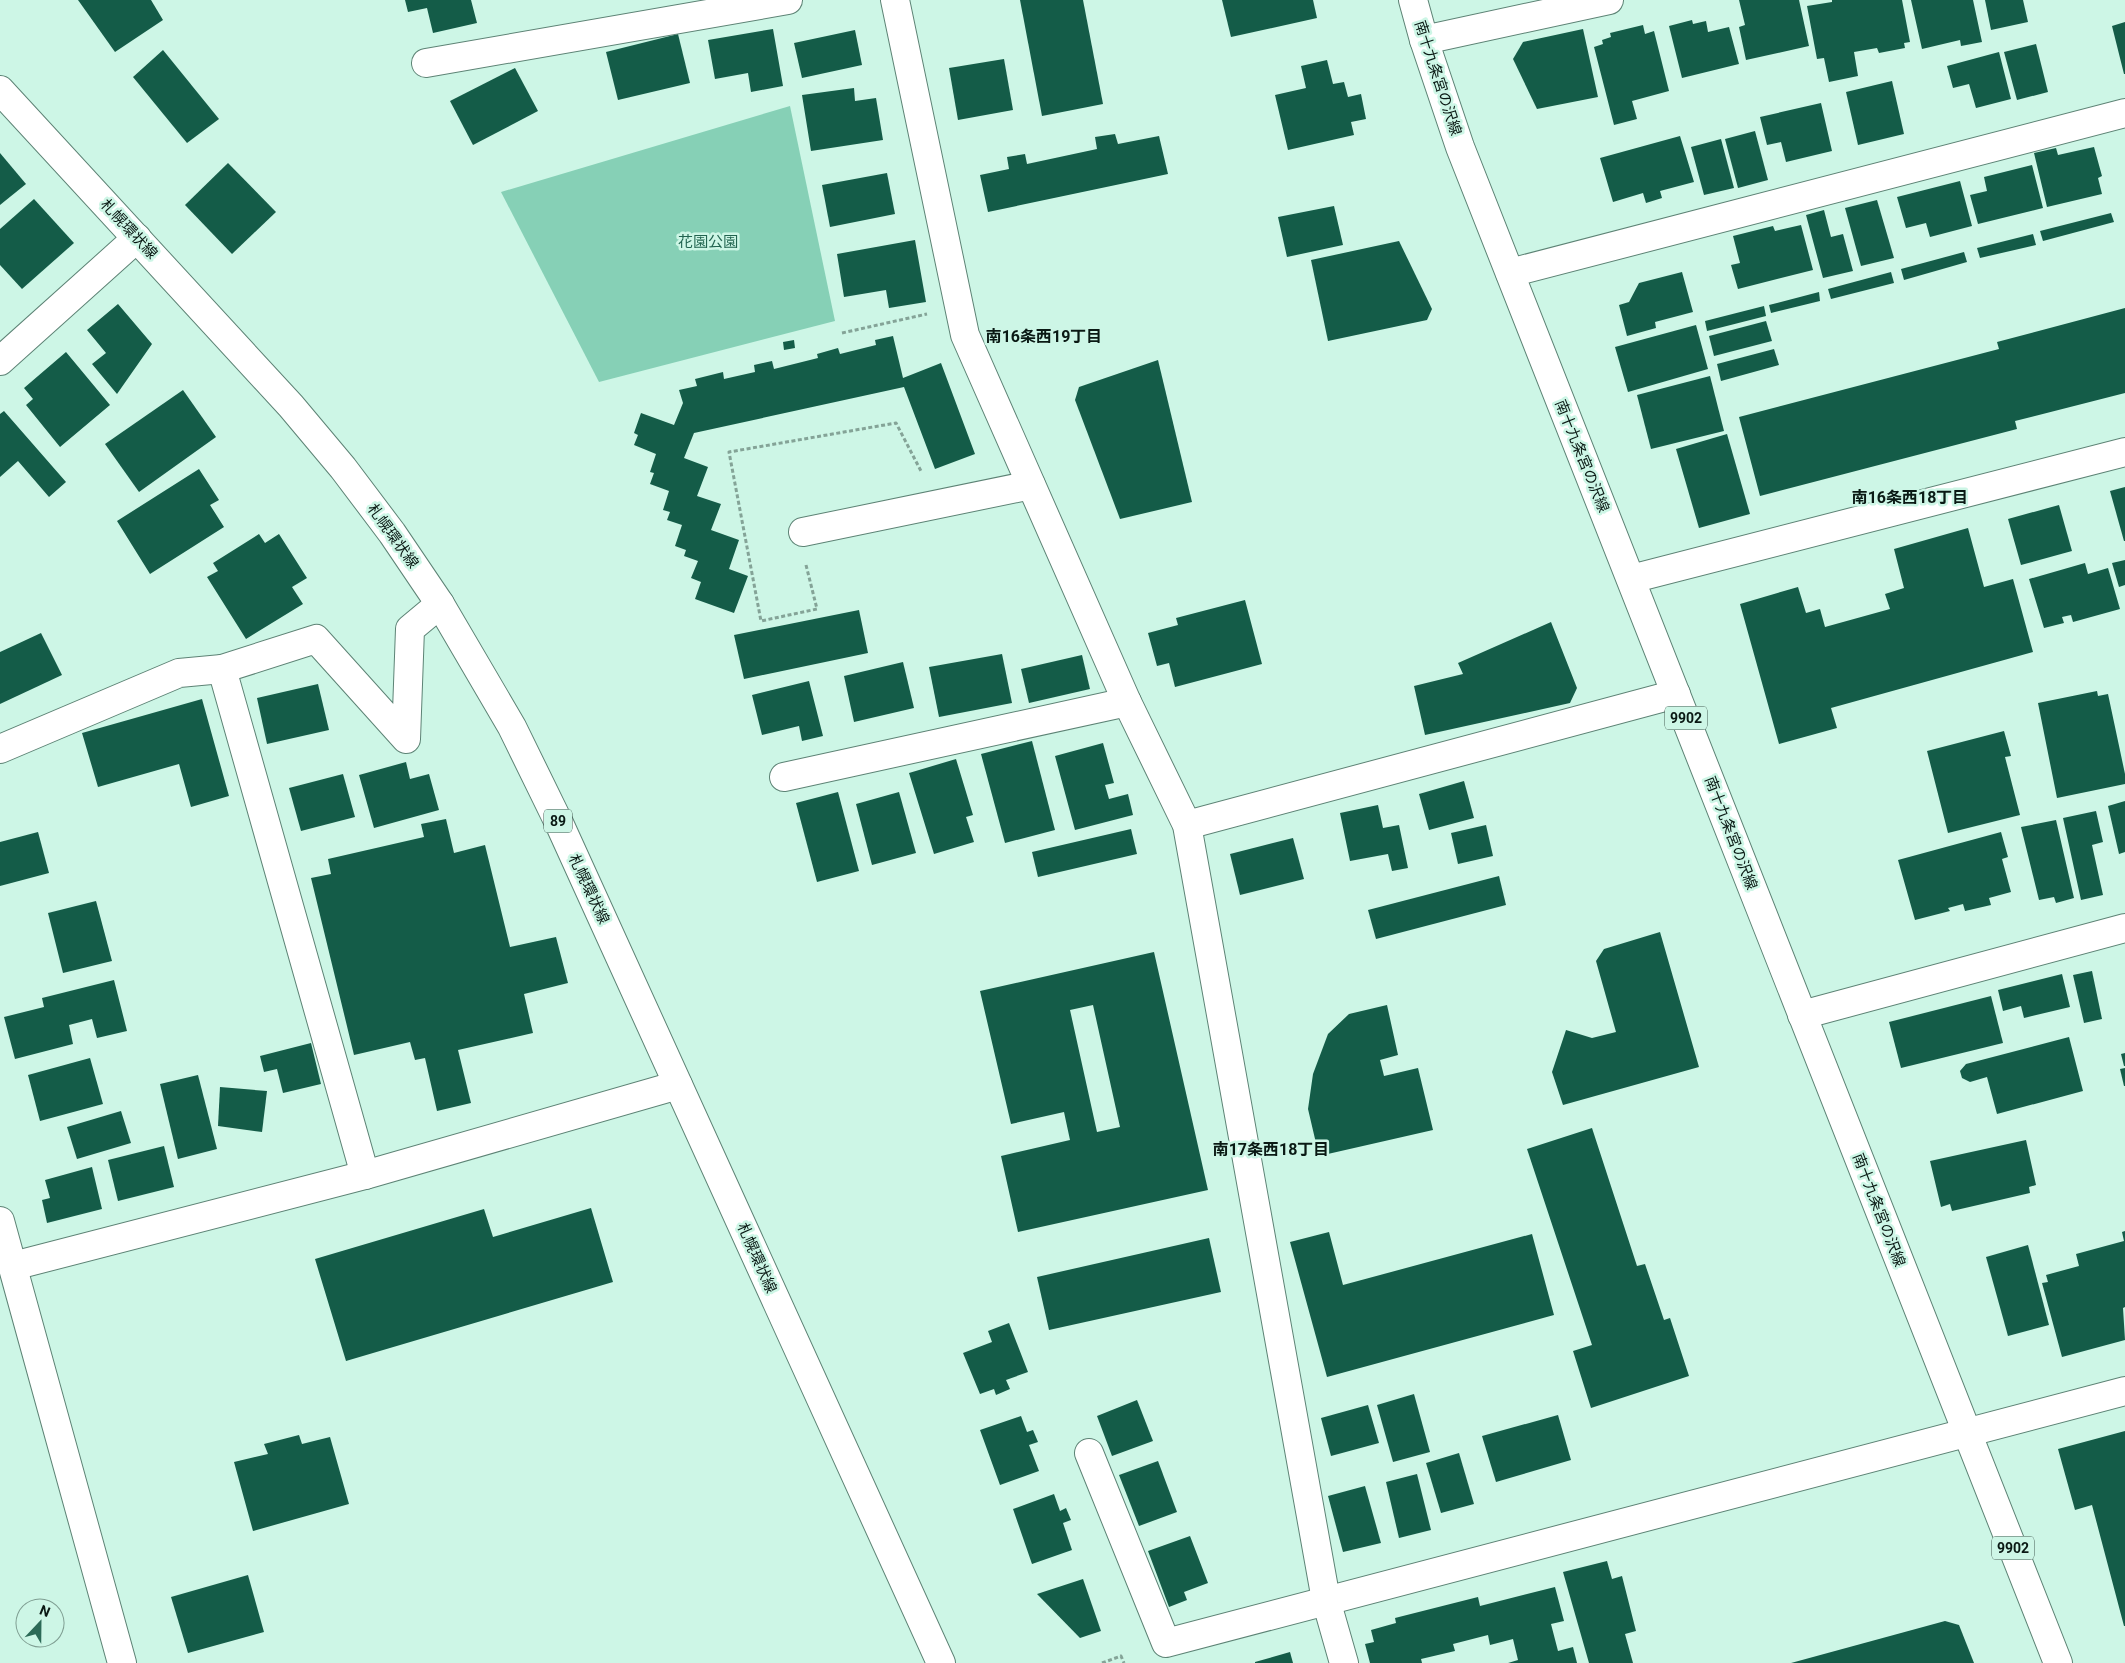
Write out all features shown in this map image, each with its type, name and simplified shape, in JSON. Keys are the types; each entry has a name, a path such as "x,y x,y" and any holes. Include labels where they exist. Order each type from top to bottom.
{"street":[{"path":"426,63 788,0"},
{"path":"895,0 965,335 1127,702 1187,825 1326,1600 1344,1663"},
{"name":"南十九条宮の沢線","path":"1413,0 1424,40 1460,147 2058,1663"},
{"path":"1424,40 1609,0"},
{"name":"札幌環状線","path":"0,90 291,406 392,533 440,604 512,727 559,823 941,1663"},
{"path":"1510,273 2125,112"},
{"path":"0,361 137,238"},
{"path":"1631,580 2125,452"},
{"path":"803,532 1031,485"},
{"path":"0,748 179,673 222,669 316,639 406,739 410,630 440,604"},
{"path":"222,669 365,1175"},
{"path":"1187,825 1676,694"},
{"path":"784,777 1127,702"},
{"path":"1802,1015 2125,928"},
{"path":"12,1266 365,1175 678,1085"},
{"path":"0,1221 122,1663"},
{"path":"1089,1454 1166,1643 2125,1391"}],"path":[{"path":"842,333 930,313"},
{"path":"1102,1663 1121,1656 1124,1663"}],"green space":[{"name":"花園公園","path":"790,106 835,321 599,382 501,192"}],"building":[{"path":"78,0 151,0 163,20 115,52"},
{"path":"405,0 471,0 477,23 433,33 427,8 408,12"},
{"path":"1020,0 1083,0 1103,104 1042,116"},
{"path":"1222,0 1313,0 1317,18 1231,37"},
{"path":"1739,0 1799,0 1809,46 1746,60 1739,27 1745,25"},
{"path":"1832,0 1902,0 1910,42 1904,43 1905,48 1879,53 1877,48 1854,52 1858,76 1829,82 1824,58 1817,59 1807,6 1832,2"},
{"path":"1911,0 1973,0 1982,42 1961,46 1960,40 1922,49"},
{"path":"1985,0 2023,0 2028,22 1991,30"},
{"path":"1692,20 1693,24 1706,21 1708,32 1729,27 1739,64 1682,78 1669,26"},
{"path":"2125,22 2125,74 2124,74 2112,26"},
{"path":"1643,25 1645,34 1654,31 1669,91 1632,101 1637,119 1614,125 1594,47 1603,44 1602,40 1611,37 1610,33"},
{"path":"773,29 783,86 751,92 748,73 715,79 708,40"},
{"path":"1583,29 1598,97 1537,109 1513,59 1523,42"},
{"path":"855,30 862,65 802,78 794,43"},
{"path":"678,34 690,83 618,100 606,52"},
{"path":"2036,44 2048,92 2017,100 2004,52"},
{"path":"163,50 219,119 187,143 133,77"},
{"path":"1999,52 2011,99 1976,108 1969,84 1953,88 1947,66"},
{"path":"1004,59 1013,110 958,120 949,68"},
{"path":"1327,60 1333,84 1344,82 1348,97 1361,94 1366,119 1351,122 1354,135 1288,150 1275,95 1306,88 1301,66"},
{"path":"515,68 538,111 473,145 450,101"},
{"path":"1892,81 1904,134 1858,145 1846,92"},
{"path":"854,88 855,101 876,98 883,140 811,151 802,95"},
{"path":"1821,103 1832,151 1786,162 1781,142 1767,145 1760,117"},
{"path":"1755,131 1768,180 1738,188 1725,139"},
{"path":"1115,134 1118,144 1159,136 1168,174 988,212 980,175 1009,169 1007,157 1025,154 1027,164 1097,149 1095,137"},
{"path":"1680,136 1694,182 1660,191 1662,198 1646,203 1643,193 1613,202 1600,158"},
{"path":"1721,139 1734,188 1704,195 1691,147"},
{"path":"2094,147 2102,176 2098,178 2102,194 2047,207 2034,153 2056,148 2058,155"},
{"path":"0,153 26,184 0,205"},
{"path":"228,163 276,212 232,254 185,205"},
{"path":"2032,165 2043,208 1978,224 1970,195 1987,191 1984,177"},
{"path":"887,173 895,214 830,227 822,185"},
{"path":"1960,181 1972,226 1930,237 1926,223 1906,228 1897,197"},
{"path":"34,199 74,243 22,289 0,265 0,229"},
{"path":"1877,200 1894,258 1861,266 1845,208"},
{"path":"1334,206 1343,245 1287,257 1278,217"},
{"path":"1824,210 1831,237 1843,234 1853,271 1823,278 1806,215"},
{"path":"2111,213 2114,222 2043,241 2040,231"},
{"path":"1801,225 1813,270 1738,289 1731,265 1740,263 1733,236 1773,226 1775,231"},
{"path":"2033,234 2036,245 1980,258 1977,248"},
{"path":"915,240 926,302 889,308 886,290 844,297 837,254"},
{"path":"1399,241 1432,309 1427,320 1328,341 1311,260"},
{"path":"1964,252 1967,262 1904,280 1901,269"},
{"path":"1682,272 1693,312 1655,322 1656,328 1627,336 1619,305 1629,302 1639,283"},
{"path":"1891,272 1894,283 1831,299 1828,289"},
{"path":"1819,292 1820,301 1771,313 1769,305"},
{"path":"118,304 152,344 117,394 92,364 106,353 87,330"},
{"path":"1764,306 1766,316 1707,331 1705,321"},
{"path":"2125,308 2125,393 2015,421 2017,429 1760,496 1739,417 1999,349 1997,342"},
{"path":"1766,321 1772,341 1714,356 1709,336"},
{"path":"1696,325 1708,369 1628,392 1615,347"},
{"path":"893,336 903,378 941,363 975,454 935,469 904,387 694,433 684,458 708,467 697,496 721,504 711,530 739,540 729,569 748,576 734,613 695,599 701,582 691,578 698,561 684,556 686,550 675,546 682,525 667,520 670,512 663,510 669,491 650,484 654,473 650,472 656,454 634,445 638,435 634,433 641,413 674,425 683,403 679,390 697,386 695,379 723,372 724,379 755,372 754,365 772,361 774,369 818,358 817,354 838,348 840,354 876,345 875,340"},
{"path":"794,340 795,348 784,350 783,342"},
{"path":"1774,349 1779,365 1721,381 1717,364"},
{"path":"66,352 110,405 60,447 26,405 33,399 24,388"},
{"path":"1158,360 1192,502 1120,519 1075,400 1079,387"},
{"path":"1710,376 1724,431 1651,449 1637,395"},
{"path":"183,390 216,437 139,492 105,444"},
{"path":"4,411 66,482 49,497 18,461 0,477 0,414"},
{"path":"1727,434 1750,514 1699,528 1676,449"},
{"path":"199,469 219,500 210,505 224,527 150,574 117,521"},
{"path":"2125,487 2125,541 2124,541 2110,491"},
{"path":"2059,505 2072,551 2021,565 2008,519"},
{"path":"1968,528 1984,587 2013,579 2033,652 1831,708 1837,728 1779,744 1740,604 1798,587 1806,613 1820,609 1825,627 1890,609 1885,594 1904,588 1894,549"},
{"path":"259,534 265,543 279,534 307,578 292,587 303,604 246,639 207,577 218,571 213,563"},
{"path":"2125,560 2125,585 2119,587 2112,563"},
{"path":"2085,563 2088,574 2108,568 2120,609 2073,622 2071,615 2062,617 2064,623 2044,628 2029,579"},
{"path":"1245,600 1262,664 1175,687 1169,663 1157,666 1148,633 1178,625 1176,618"},
{"path":"859,610 868,653 744,679 734,635"},
{"path":"1551,622 1577,688 1570,703 1425,735 1414,686 1463,674 1458,663"},
{"path":"41,633 62,675 0,704 0,652"},
{"path":"1002,654 1012,703 939,717 929,667"},
{"path":"1082,655 1090,689 1029,703 1021,669"},
{"path":"903,662 914,708 854,722 844,676"},
{"path":"809,681 823,736 802,741 799,726 762,735 752,695"},
{"path":"318,684 329,730 267,744 257,698"},
{"path":"2097,691 2098,696 2108,694 2125,774 2125,784 2057,798 2038,703"},
{"path":"202,699 229,796 191,807 179,764 98,787 82,733"},
{"path":"2004,731 2011,756 2005,757 2020,815 1948,833 1927,751"},
{"path":"1032,741 1055,830 1005,843 981,754"},
{"path":"1103,743 1114,783 1105,785 1109,799 1128,794 1133,815 1075,830 1055,756"},
{"path":"956,759 973,815 966,817 974,842 934,854 909,773"},
{"path":"406,762 410,779 429,774 439,810 374,828 359,775"},
{"path":"343,774 355,817 301,831 289,788"},
{"path":"1464,781 1474,818 1429,830 1419,794"},
{"path":"838,792 859,871 817,882 796,803"},
{"path":"899,792 916,853 872,865 856,804"},
{"path":"2125,801 2125,852 2119,854 2108,806"},
{"path":"1378,805 1383,828 1399,825 1408,868 1392,871 1388,854 1350,861 1340,813"},
{"path":"2096,811 2103,842 2092,845 2103,895 2081,900 2063,818"},
{"path":"446,819 454,853 485,845 510,947 556,937 568,983 524,994 533,1033 458,1050 471,1103 437,1111 425,1058 415,1060 410,1042 354,1055 311,878 331,874 328,859 424,837 421,824"},
{"path":"2056,820 2074,898 2056,903 2054,897 2039,900 2021,827"},
{"path":"1486,825 1493,856 1458,864 1451,833"},
{"path":"1131,829 1137,854 1038,877 1032,852"},
{"path":"38,832 49,873 0,886 0,842"},
{"path":"2001,832 2008,857 2002,859 2011,892 1989,898 1991,905 1965,911 1963,904 1948,908 1950,911 1915,920 1898,860"},
{"path":"1293,838 1304,879 1240,895 1230,854"},
{"path":"1499,876 1506,905 1376,939 1368,910"},
{"path":"96,901 112,961 63,973 48,913"},
{"path":"1660,932 1699,1067 1563,1105 1552,1072 1566,1030 1592,1038 1616,1032 1596,961 1604,949"},
{"path":"1154,952 1208,1190 1018,1232 1001,1156 1070,1140 1064,1112 1011,1124 980,991","holes":["1093,1005 1120,1127 1097,1132 1070,1010"]},
{"path":"2092,971 2102,1019 2084,1023 2073,975"},
{"path":"2062,974 2070,1007 2024,1018 2021,1006 2003,1011 1998,990"},
{"path":"114,980 127,1031 97,1038 92,1019 69,1025 73,1044 15,1059 4,1017 44,1007 42,998"},
{"path":"1991,996 2003,1043 1901,1068 1889,1022"},
{"path":"1387,1005 1398,1055 1380,1060 1384,1076 1418,1068 1433,1130 1319,1156 1308,1109 1313,1074 1328,1034 1349,1014"},
{"path":"2069,1037 2083,1091 1997,1114 1987,1077 1970,1082 1962,1078 1960,1071 1966,1064"},
{"path":"311,1043 321,1084 283,1093 277,1069 264,1072 260,1056"},
{"path":"2125,1053 2125,1066 2124,1066 2121,1054"},
{"path":"90,1058 103,1104 40,1121 28,1075"},
{"path":"2125,1068 2125,1086 2124,1086 2120,1069"},
{"path":"198,1075 217,1149 178,1159 160,1084"},
{"path":"220,1087 267,1091 262,1132 218,1126"},
{"path":"121,1111 131,1143 77,1159 67,1127"},
{"path":"1592,1128 1637,1266 1645,1264 1664,1320 1670,1318 1689,1376 1591,1408 1573,1351 1592,1345 1527,1149"},
{"path":"2026,1140 2036,1185 2029,1187 2030,1193 1952,1211 1950,1204 1941,1207 1930,1161"},
{"path":"164,1146 174,1187 118,1201 108,1160"},
{"path":"92,1167 102,1209 47,1223 42,1200 50,1198 45,1180"},
{"path":"591,1208 613,1282 346,1361 315,1259 484,1209 493,1237"},
{"path":"2125,1231 2125,1307 2123,1308 2125,1340 2062,1357 2042,1283 2048,1282 2046,1275 2079,1266 2076,1254 2124,1241 2122,1232"},
{"path":"1329,1232 1343,1285 1532,1234 1554,1315 1327,1377 1290,1242"},
{"path":"1209,1238 1221,1292 1049,1330 1037,1277"},
{"path":"2028,1245 2049,1325 2008,1336 1986,1257"},
{"path":"1009,1323 1028,1372 1006,1380 1010,1389 996,1395 994,1389 980,1394 963,1353 992,1342 988,1331"},
{"path":"1414,1394 1430,1452 1393,1462 1377,1405"},
{"path":"1137,1400 1153,1441 1112,1456 1097,1416"},
{"path":"1368,1405 1379,1443 1331,1456 1321,1418"},
{"path":"1558,1415 1571,1460 1496,1482 1482,1436"},
{"path":"1021,1416 1027,1432 1033,1430 1038,1442 1029,1445 1039,1471 1000,1485 980,1430"},
{"path":"2125,1431 2124,1626 2092,1505 2075,1510 2058,1449"},
{"path":"299,1435 302,1444 330,1437 349,1504 253,1531 234,1462 268,1454 264,1444"},
{"path":"1459,1453 1474,1504 1441,1513 1426,1463"},
{"path":"1158,1461 1177,1512 1139,1526 1119,1475"},
{"path":"1417,1474 1431,1530 1399,1538 1386,1482"},
{"path":"1365,1486 1381,1543 1343,1552 1328,1496"},
{"path":"1054,1494 1060,1511 1066,1508 1071,1520 1063,1523 1072,1550 1032,1564 1013,1509"},
{"path":"1190,1536 1208,1583 1184,1592 1187,1600 1169,1607 1148,1551"},
{"path":"1607,1561 1612,1579 1622,1576 1636,1631 1625,1634 1633,1663 1589,1663 1563,1572"},
{"path":"248,1575 264,1632 188,1653 171,1597"},
{"path":"1083,1579 1101,1631 1080,1638 1037,1594"},
{"path":"1555,1587 1564,1621 1551,1624 1558,1651 1573,1647 1577,1663 1508,1663 1518,1660 1513,1639 1490,1645 1488,1635 1453,1644 1455,1651 1421,1659 1422,1663 1370,1663 1365,1644 1374,1642 1371,1630 1396,1623 1395,1618 1478,1597 1480,1606"},
{"path":"1945,1621 1959,1625 1974,1663 1791,1663"},
{"path":"1290,1652 1293,1663 1255,1663 1255,1662"}],"district":[{"name":"南16条西19丁目","path":"1044,336"},
{"name":"南16条西18丁目","path":"1910,497"},
{"name":"南17条西18丁目","path":"1271,1149"}]}
